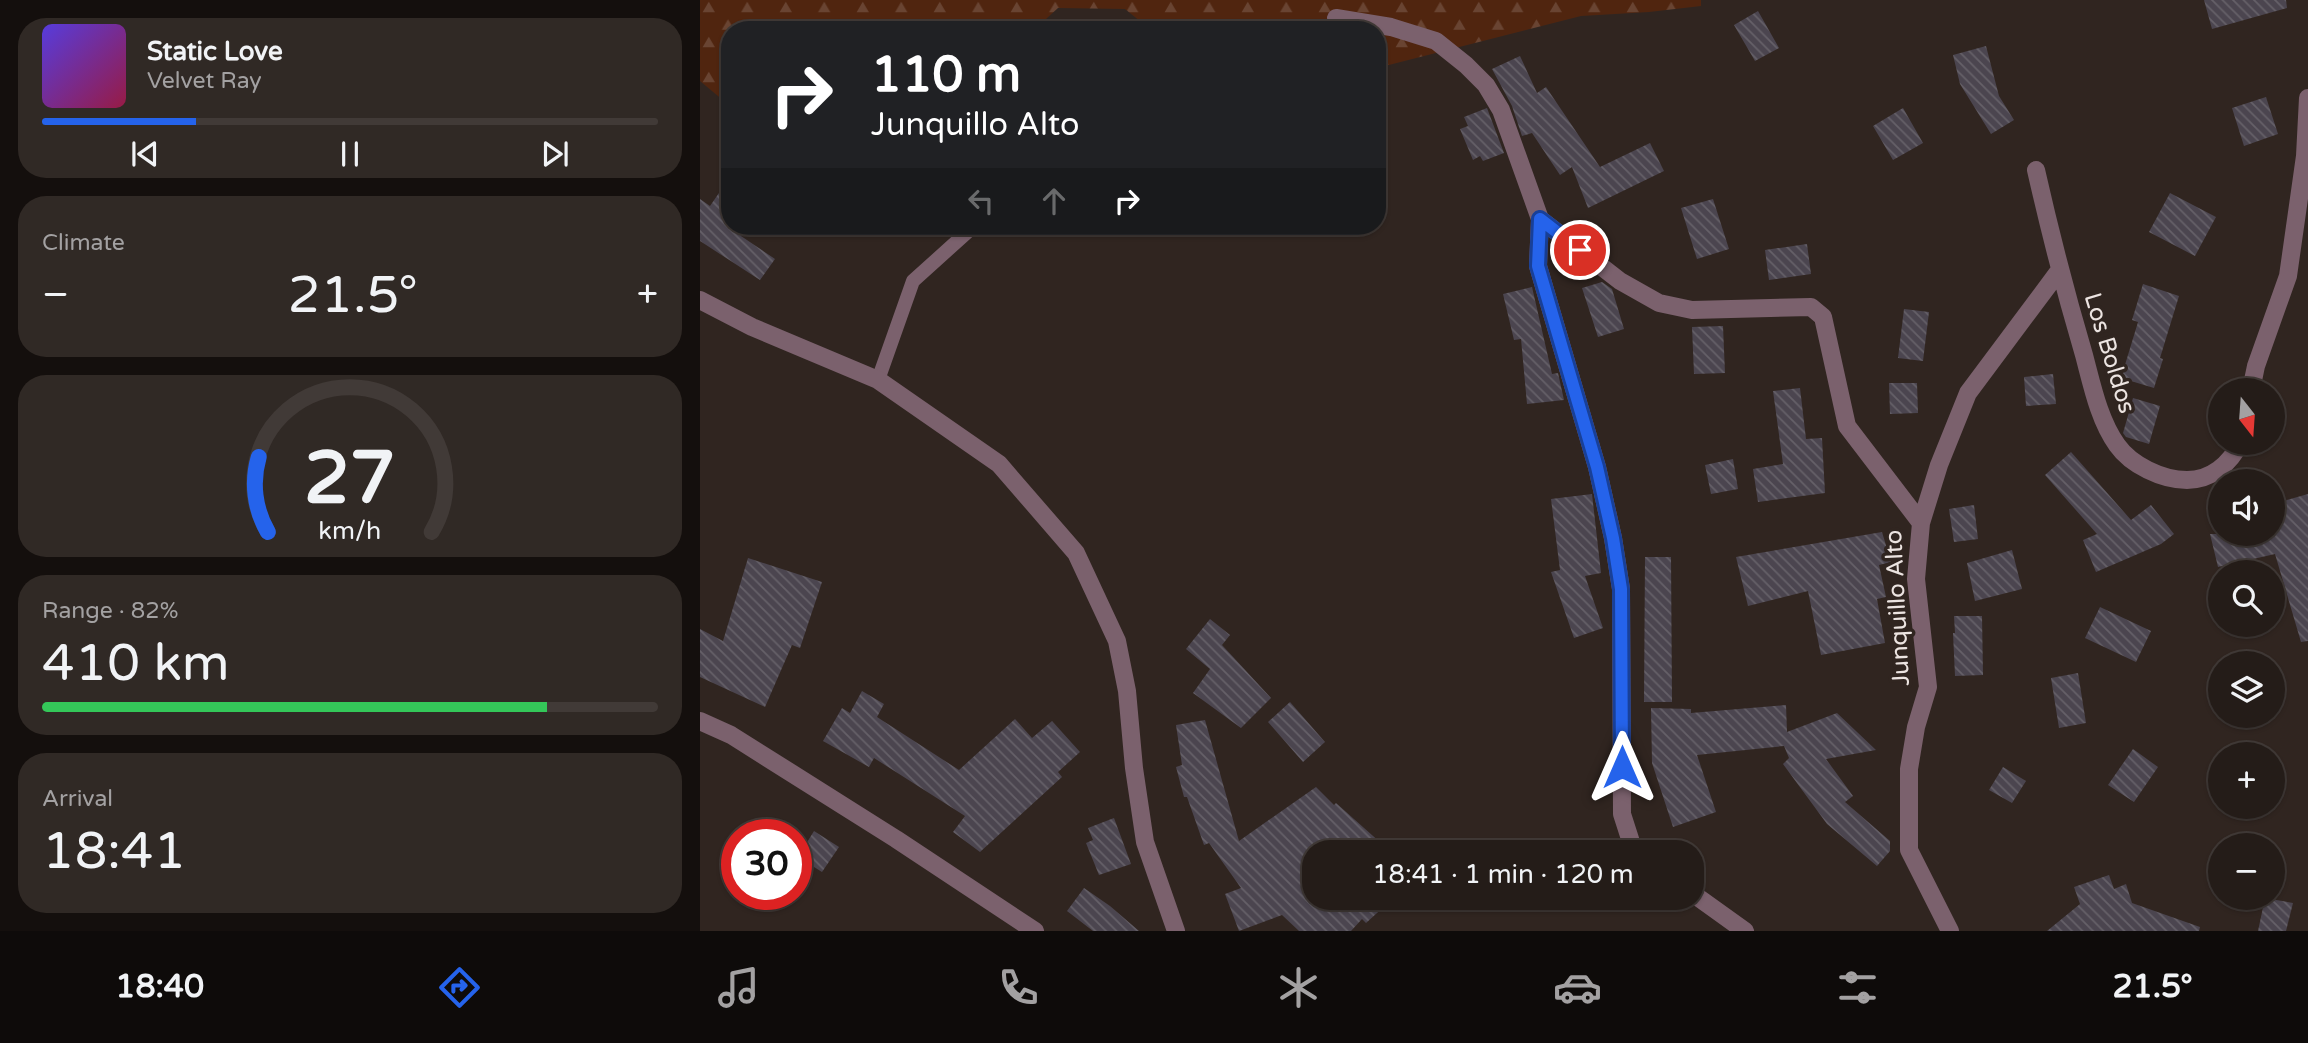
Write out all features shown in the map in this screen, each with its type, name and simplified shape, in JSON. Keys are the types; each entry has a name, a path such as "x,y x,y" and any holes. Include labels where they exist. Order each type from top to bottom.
{"street":[{"path":"1336,18 1354,21"},
{"path":"1386,26 1436,41 1486,85 1501,110 1540,219 1538,266 1597,467 1621,589 1622,814 1630,840"},
{"path":"2254,378 2288,276 2305,156 2308,98"},
{"name":"Los Boldos","path":"2036,170 2059,271 2097,402 2118,447 2152,472 2187,480 2206,477 2220,470 2234,455"},
{"name":"Junquillo Alto","path":"1540,219 1620,281 1659,303 1692,310 1811,307 1823,317 1847,426 1921,523 1916,579 1928,687 1916,727 1909,769 1909,850 1950,931"},
{"path":"1921,523 1939,465 1968,393 2059,271"},
{"path":"700,300 752,327 878,380 999,464 1076,553 1117,641 1127,691 1134,768 1145,842 1176,931"},
{"path":"700,722 732,735 1035,931"},
{"path":"1704,902 1745,931"}],"lane":[{"path":"878,380 913,281 964,235"}],"green space":[{"path":"700,0 1701,0 1701,6 1581,16 1386,66 1386,21 1140,21 1125,9 1058,8 1044,21 721,21 721,98 700,81"}],"building":[{"path":"2204,0 2286,0 2287,8 2212,29"},
{"path":"1758,11 1779,48 1755,61 1734,25"},
{"path":"1986,46 1999,96 2014,120 1991,134 1960,84 1953,55"},
{"path":"1520,56 1537,93 1546,87 1600,167 1650,143 1664,171 1588,208 1572,167 1560,175 1532,133 1522,136 1512,106 1492,69"},
{"path":"2266,97 2278,134 2244,146 2232,108"},
{"path":"1487,108 1504,153 1483,161 1480,156 1473,160 1460,129 1468,126 1464,117"},
{"path":"1903,108 1923,143 1893,160 1873,126"},
{"path":"721,190 721,235 742,235 775,259 760,280 700,241 700,199 710,206"},
{"path":"2170,193 2216,217 2195,256 2149,232"},
{"path":"1713,199 1729,249 1697,259 1681,208"},
{"path":"1807,244 1811,274 1769,280 1765,250"},
{"path":"1602,282 1612,289 1624,329 1598,337 1582,288"},
{"path":"2143,284 2179,296 2154,388 2121,378 2138,322 2132,320"},
{"path":"1532,287 1552,374 1558,373 1564,400 1527,404 1521,339 1514,340 1503,294"},
{"path":"1904,309 1929,312 1923,361 1898,358"},
{"path":"1723,326 1725,373 1694,374 1692,327"},
{"path":"2053,374 2056,404 2026,406 2024,377"},
{"path":"1889,383 1917,383 1918,413 1890,414"},
{"path":"1800,388 1806,439 1822,438 1825,493 1758,502 1753,469 1783,464 1773,391"},
{"path":"2133,398 2160,406 2149,444 2126,437 2123,433"},
{"path":"2071,452 2131,520 2151,505 2174,534 2161,544 2096,572 2083,540 2097,534 2045,475"},
{"path":"1733,459 1738,489 1711,494 1705,465"},
{"path":"1592,494 1601,573 1585,576 1603,628 1574,638 1551,572 1560,570 1551,499"},
{"path":"2308,494 2308,641 2301,642 2285,588 2285,560 2277,560 2275,554 2249,560 2216,560 2213,546 2285,546 2285,501"},
{"path":"1974,505 1978,539 1954,542 1949,509"},
{"path":"1882,532 1891,562 1879,565 1886,597 1877,599 1885,643 1821,655 1808,591 1748,606 1736,557"},
{"path":"2012,550 2022,589 1975,601 1967,563"},
{"path":"1645,557 1671,557 1672,702 1644,702"},
{"path":"748,558 822,582 800,648 792,645 765,707 700,677 700,629 723,641"},
{"path":"2100,607 2151,631 2136,662 2085,638"},
{"path":"1954,616 1982,616 1983,675 1955,676"},
{"path":"1210,619 1230,635 1222,645 1271,698 1241,728 1193,693 1210,669 1186,649"},
{"path":"2078,673 2086,723 2059,728 2051,678"},
{"path":"862,691 884,704 877,717 959,770 1015,719 1032,738 1052,721 1080,752 1058,772 1062,777 980,852 953,832 965,816 874,758 869,767 823,741 842,708 850,713"},
{"path":"1290,702 1325,742 1303,762 1268,722"},
{"path":"1786,705 1787,732 1837,713 1876,750 1826,759 1853,796 1845,802 1890,841 1890,851 1877,866 1827,824 1783,764 1789,758 1784,746 1697,755 1716,812 1673,827 1652,763 1651,708 1691,709 1691,713"},
{"path":"1205,720 1239,841 1316,787 1378,840 1302,840 1302,910 1380,910 1366,923 1362,919 1351,931 1299,931 1282,915 1239,931 1225,894 1241,888 1209,843 1204,845 1187,797 1184,797 1176,767 1182,765 1176,725"},
{"path":"2133,749 2158,767 2134,802 2108,785"},
{"path":"2003,767 2026,781 2012,803 1989,790"},
{"path":"1114,818 1131,864 1099,875 1086,843 1093,840 1088,828"},
{"path":"814,831 839,847 822,872 812,866"},
{"path":"2109,875 2114,889 2126,884 2132,903 2200,927 2199,931 2047,931 2080,904 2074,887"},
{"path":"1084,888 1139,931 1093,931 1067,911"},
{"path":"2285,902 2293,903 2286,931 2258,931 2262,910 2285,910"}],"route":[{"path":"1580,250 1540,219 1538,266 1597,467 1621,589 1622,767"}]}
